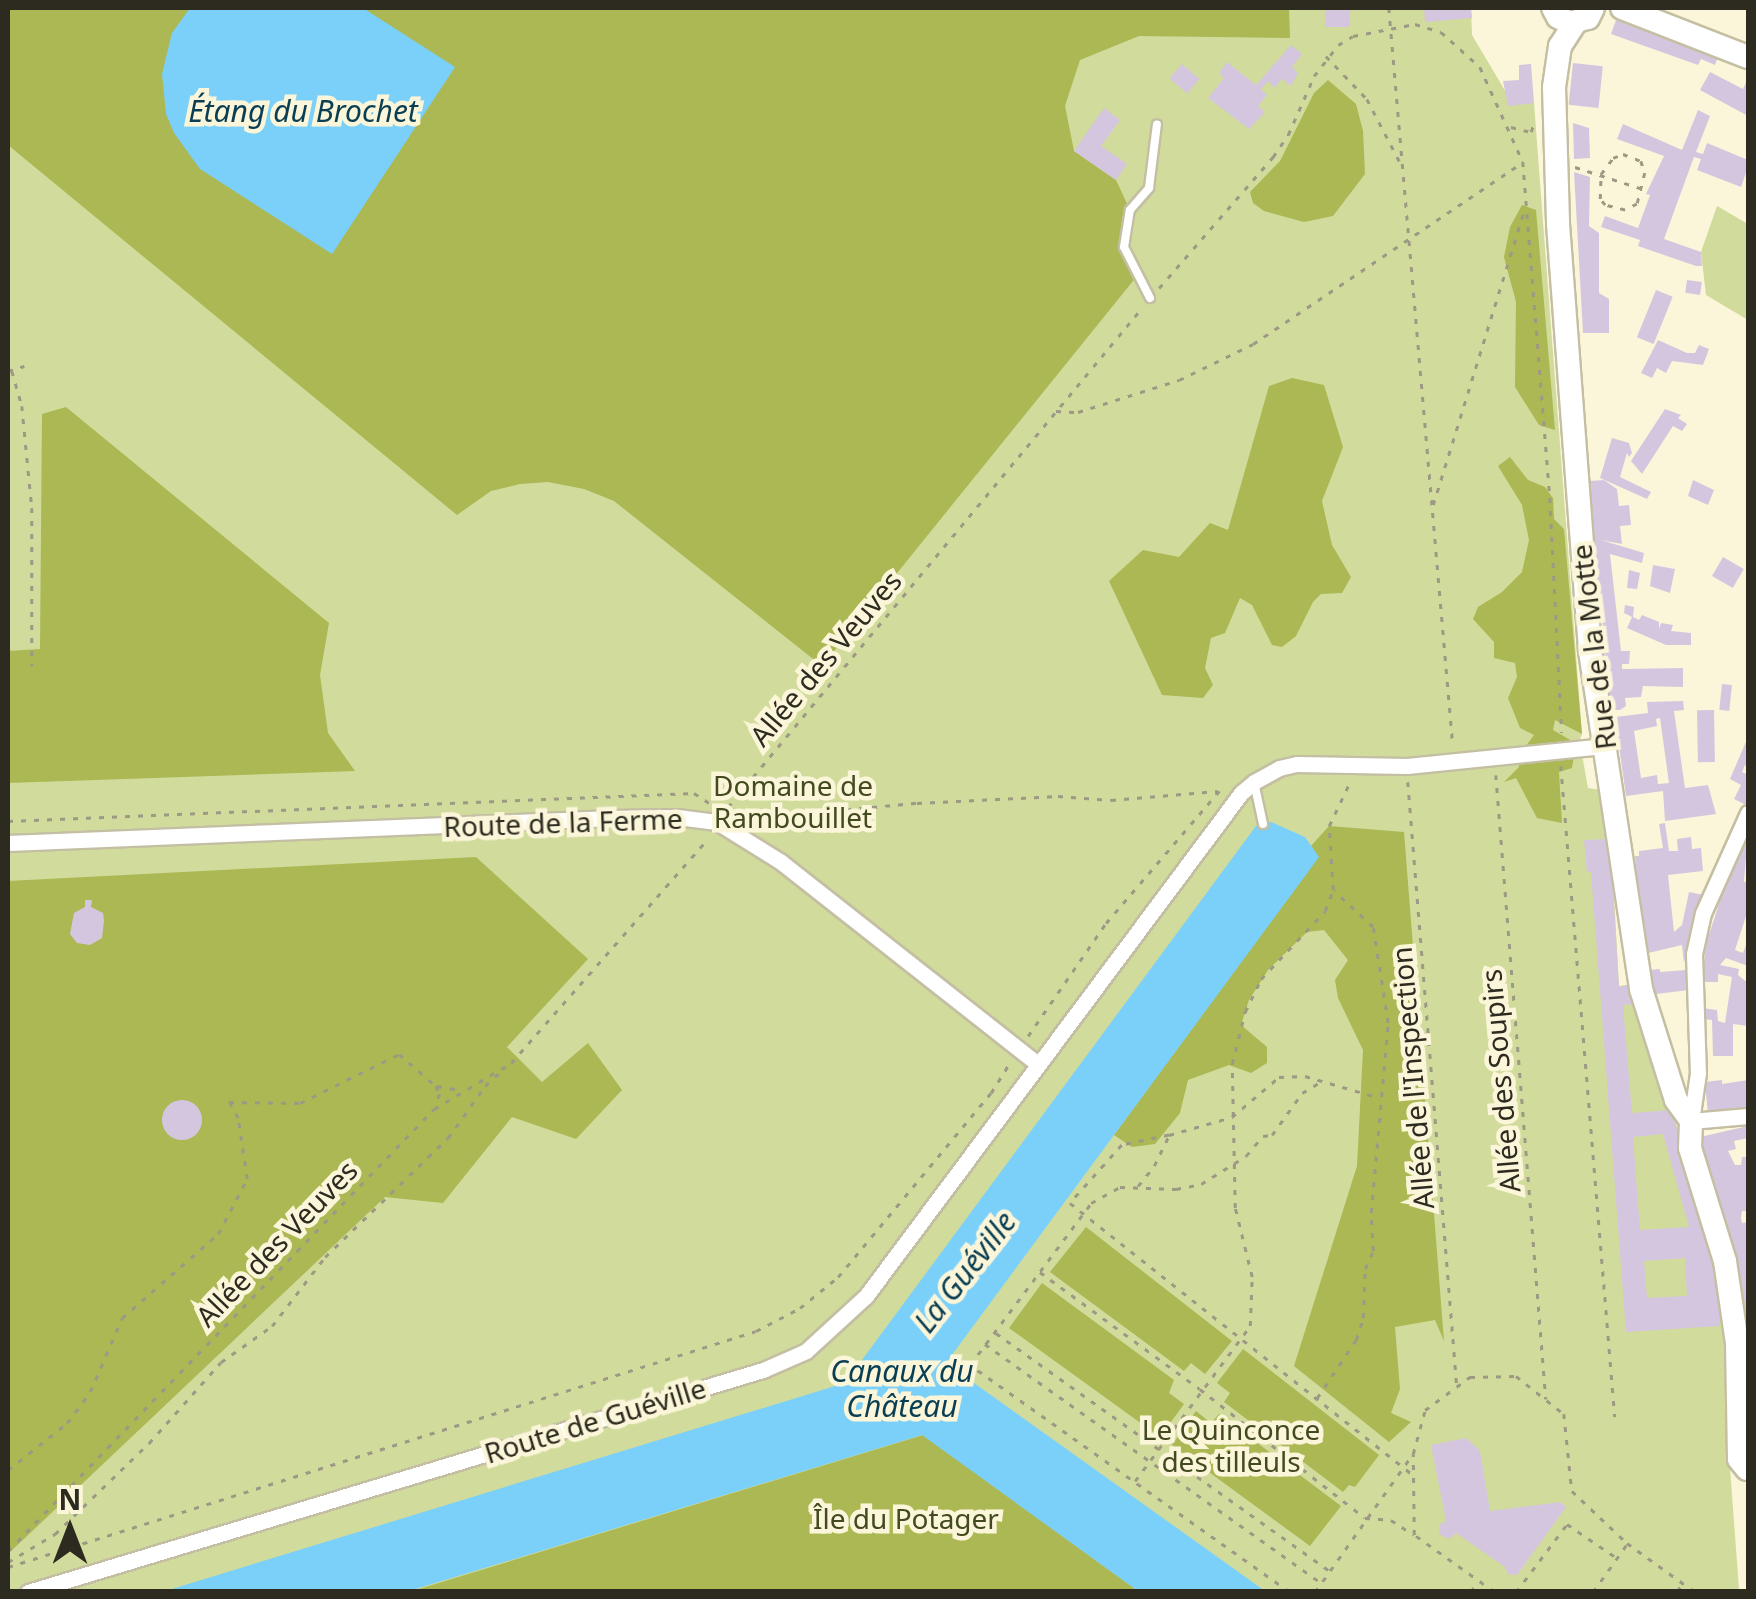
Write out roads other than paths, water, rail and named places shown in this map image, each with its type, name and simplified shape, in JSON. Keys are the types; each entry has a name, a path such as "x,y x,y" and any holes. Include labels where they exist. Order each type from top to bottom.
{"street":[{"path":"1562,16 1588,18 1593,8"},
{"path":"1622,8 1748,57"},
{"name":"Rue de la Motte","path":"1562,16 1543,54 1545,119 1562,163 1584,585 1603,746 1641,990 1676,1100 1691,1122 1690,1148 1725,1261 1737,1343 1742,1468"},
{"path":"1248,788 1280,768 1297,764 1407,766 1603,746"},
{"name":"Route de Guéville","path":"28,1592 763,1370 806,1351 866,1296 1248,788"},
{"path":"1748,813 1703,912 1694,954 1698,1073 1691,1122 1748,1116"},
{"name":"Route de la Ferme","path":"8,843 612,818 716,822 781,862 1038,1064"}],"lane":[{"path":"1150,298 1124,248 1130,210 1149,188 1156,124"},
{"path":"1248,788 1264,824"}],"water":[{"name":"Étang du Brochet","path":"190,8 363,8 455,67 332,254 200,169 174,133 166,114 162,74 172,33"},
{"name":"Canaux du Château","path":"1271,822 1305,837 1319,857 946,1363 1265,1591 1138,1591 922,1435 409,1591 162,1592 845,1383 1256,826"}],"park label":[{"name":"Domaine de Rambouillet","path":"793,801"},
{"name":"Le Quinconce des tilleuls","path":"1231,1445"},
{"name":"Île du Potager","path":"906,1518"}],"water label":[{"name":"La Guéville","path":"965,1272"}]}
